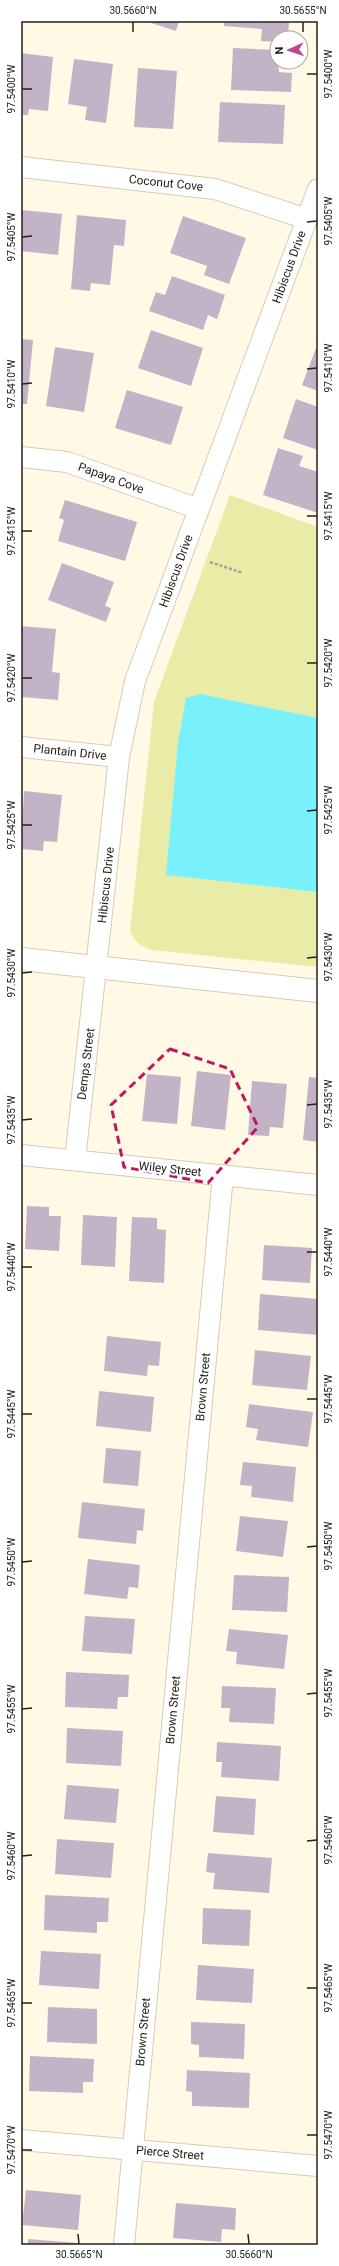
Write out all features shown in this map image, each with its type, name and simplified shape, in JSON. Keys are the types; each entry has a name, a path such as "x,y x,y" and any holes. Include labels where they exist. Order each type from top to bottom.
{"main road":[{"path":"21,959 318,991"}],"street":[{"name":"Coconut Cove","path":"21,167 215,188 307,219"},
{"name":"Hibiscus Drive","path":"97,968 119,757 135,681 318,189"},
{"name":"Papaya Cove","path":"21,456 67,462 199,509"},
{"name":"Plantain Drive","path":"21,748 119,757"},
{"name":"Demps Street","path":"75,1160 97,968"},
{"name":"Wiley Street","path":"21,1155 318,1185"},
{"name":"Brown Street","path":"124,2245 223,1175"},
{"name":"Pierce Street","path":"21,2140 318,2166"}],"path":[{"path":"210,562 243,573"}],"highlighted area":[{"path":"170,1049 230,1069 258,1127 208,1183 124,1167 111,1105"}],"green space":[{"path":"230,495 318,527 318,967 152,950 139,944 130,932 154,702"}],"water":[{"path":"200,694 318,718 318,892 166,875 178,742 186,698"}],"building":[{"path":"145,21 179,21 176,31"},
{"path":"224,21 289,21 288,30 269,30 269,42 261,41 262,29 224,26"},
{"path":"233,48 269,50 269,70 279,70 279,72 292,73 291,92 231,90"},
{"path":"21,53 53,57 48,111 29,109 28,115 21,115"},
{"path":"74,59 113,64 106,123 85,120 87,107 68,104"},
{"path":"138,68 177,71 173,129 134,127"},
{"path":"220,102 285,105 283,144 218,142"},
{"path":"22,210 62,214 58,255 21,251"},
{"path":"77,215 126,220 124,246 114,245 110,285 91,283 90,291 71,289"},
{"path":"183,216 246,238 229,284 204,275 207,266 170,253"},
{"path":"172,276 225,295 217,319 208,315 203,330 149,311 156,292 165,295"},
{"path":"151,330 203,348 191,386 138,368"},
{"path":"21,339 33,340 27,404 21,404"},
{"path":"55,347 94,353 84,412 46,406"},
{"path":"316,348 318,348 318,391 302,385"},
{"path":"127,390 183,407 171,445 115,428"},
{"path":"296,399 318,407 318,450 283,438"},
{"path":"278,448 303,456 299,466 318,472 318,513 263,495"},
{"path":"65,500 137,522 125,561 58,541 64,520 59,518"},
{"path":"62,563 114,582 105,606 111,608 106,622 48,600"},
{"path":"21,626 56,629 52,672 60,673 58,700 21,697"},
{"path":"24,791 62,795 57,842 44,841 43,851 21,849"},
{"path":"197,1071 231,1075 225,1130 191,1126"},
{"path":"147,1074 181,1077 177,1124 142,1121"},
{"path":"309,1077 318,1078 318,1142 303,1140"},
{"path":"252,1081 287,1084 283,1128 270,1127 269,1136 248,1135"},
{"path":"27,1206 49,1207 49,1216 61,1216 59,1251 25,1249"},
{"path":"83,1215 117,1217 115,1267 81,1265"},
{"path":"132,1217 157,1218 157,1229 166,1230 164,1283 129,1281"},
{"path":"264,1245 312,1248 310,1283 262,1280"},
{"path":"260,1294 318,1299 318,1335 258,1330"},
{"path":"107,1336 161,1342 159,1366 148,1365 147,1376 104,1371"},
{"path":"255,1350 311,1356 307,1390 252,1385"},
{"path":"99,1391 154,1397 151,1432 96,1426"},
{"path":"249,1404 313,1412 308,1447 256,1440 258,1429 246,1427"},
{"path":"106,1448 141,1451 138,1486 103,1483"},
{"path":"243,1462 296,1467 293,1502 251,1497 252,1486 240,1485"},
{"path":"82,1502 145,1509 143,1531 137,1530 136,1544 78,1538"},
{"path":"240,1516 288,1521 283,1557 236,1551"},
{"path":"88,1559 140,1565 138,1588 129,1587 127,1599 84,1594"},
{"path":"234,1575 289,1577 287,1612 232,1610"},
{"path":"85,1616 135,1619 132,1654 82,1651"},
{"path":"229,1629 288,1635 284,1669 236,1664 237,1652 226,1651"},
{"path":"66,1672 129,1675 128,1697 118,1697 117,1709 65,1707"},
{"path":"222,1686 276,1688 274,1724 229,1722 230,1708 221,1708"},
{"path":"67,1728 123,1731 121,1766 66,1763"},
{"path":"217,1742 281,1746 279,1781 221,1777 222,1762 216,1762"},
{"path":"67,1785 119,1789 116,1823 64,1819"},
{"path":"216,1796 256,1799 254,1835 213,1832"},
{"path":"57,1839 114,1843 111,1878 55,1874"},
{"path":"208,1853 272,1858 269,1893 213,1889 215,1873 206,1872"},
{"path":"45,1895 109,1898 108,1922 97,1922 97,1933 44,1930"},
{"path":"203,1908 251,1910 249,1946 202,1944"},
{"path":"41,1951 101,1954 99,1989 39,1985"},
{"path":"198,1965 254,1969 252,2003 196,2000"},
{"path":"48,2007 97,2009 97,2044 47,2042"},
{"path":"191,2022 245,2024 244,2059 199,2057 199,2045 191,2044"},
{"path":"30,2056 94,2059 93,2082 83,2082 83,2093 29,2091"},
{"path":"187,2070 250,2073 249,2108 192,2106 192,2092 186,2091"},
{"path":"26,2190 81,2195 78,2230 22,2225"},
{"path":"176,2203 236,2208 235,2230 222,2229 221,2242 173,2238"},
{"path":"28,2239 78,2243 78,2245 28,2245"}]}
